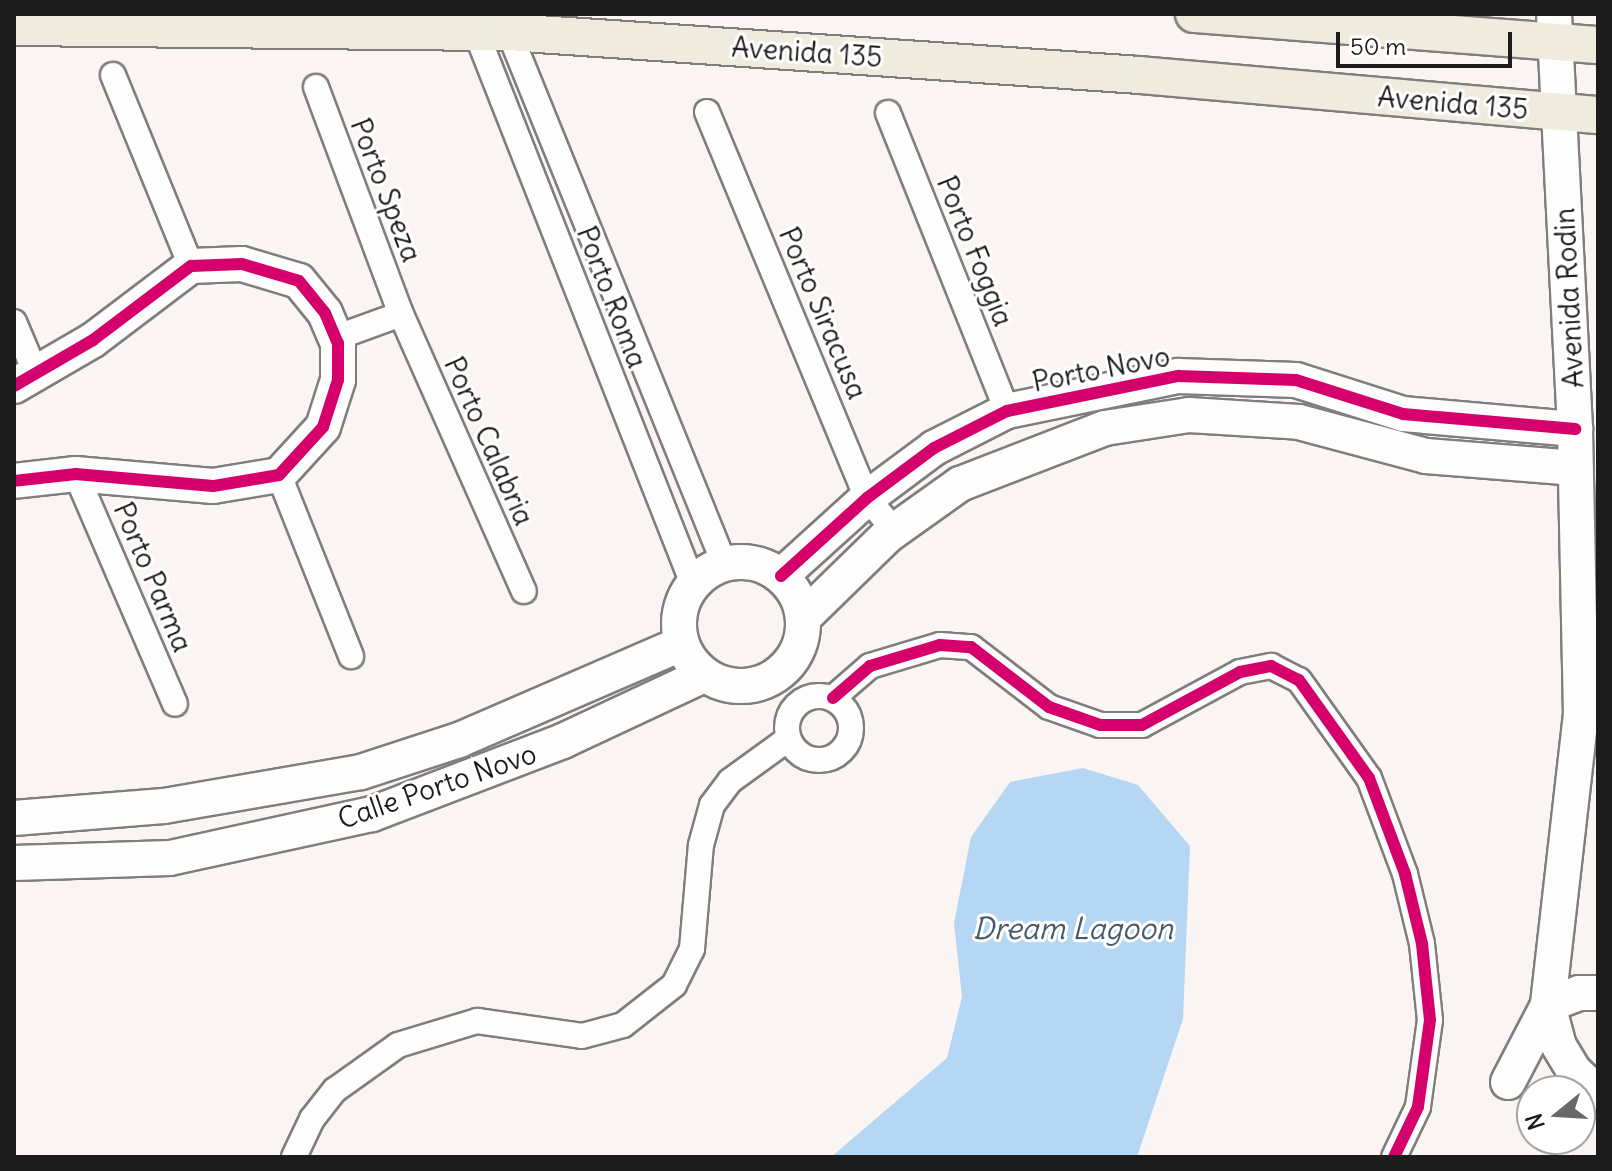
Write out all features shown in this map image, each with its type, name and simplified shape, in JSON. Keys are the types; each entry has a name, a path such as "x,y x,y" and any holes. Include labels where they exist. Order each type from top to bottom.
{"main road":[{"path":"1194,14 1555,27 1598,45"},
{"name":"Avenida 135","path":"14,27 492,32 1139,75 1598,115"}],"street":[{"name":"Avenida Rodin","path":"1555,27 1575,429 1581,714 1548,1005 1559,1046 1574,1071 1598,1093"},
{"name":"Porto Roma","path":"492,32 537,101 724,563"},
{"name":"Porto Roma","path":"492,32 507,112 693,584"},
{"path":"113,75 191,266"},
{"name":"Porto Speza","path":"316,87 401,314"},
{"path":"507,112 537,101"},
{"name":"Porto Siracusa","path":"707,112 867,498 894,530"},
{"name":"Porto Foggia","path":"888,113 1007,411"},
{"path":"14,322 25,380 93,340 191,266 242,264 299,281 325,313 335,338 338,380 323,427 279,475 213,486 76,474 14,481"},
{"path":"335,338 401,314"},
{"name":"Porto Calabria","path":"401,314 524,591"},
{"name":"Porto Novo","path":"781,576 867,498 934,448 1007,411 1178,376 1296,380 1403,414 1575,429"},
{"name":"Porto Novo","path":"803,618 894,530 960,484 1029,453 1105,428 1189,415 1299,422 1426,456 1576,468"},
{"name":"Porto Parma","path":"76,474 175,704"},
{"path":"279,475 351,656"},
{"path":"744,561 781,576 792,588 803,618 798,648 780,673 742,687 704,675 681,644 678,623 693,584 724,563 744,561"},
{"name":"Calle Porto Novo","path":"14,818 164,806 361,772 459,740 681,644"},
{"path":"833,698 851,723 841,752 811,760 788,739 788,717 801,700 833,698 870,666 940,645 971,647 1049,707 1100,725 1142,725 1240,672 1271,666 1299,680 1369,778 1405,874 1422,944 1430,1020 1418,1107 1394,1157"},
{"name":"Calle Porto Novo","path":"14,863 170,858 372,814 563,741 704,675"},
{"path":"294,1157 312,1119 335,1090 398,1045 477,1021 582,1036 623,1025 674,985 692,949 701,845 712,805 730,781 788,739"},
{"path":"1508,1082 1548,1005 1579,993 1598,993"}],"water":[{"name":"Dream Lagoon","path":"1083,768 1138,785 1190,846 1183,1019 1137,1157 831,1157 947,1058 962,997 954,923 971,837 1010,782"}],"cycle path":[{"path":"14,386 93,340 191,266 242,264 299,281 325,313 338,343 338,380 323,427 279,475 213,486 76,474 14,481"},
{"path":"781,576 867,498 934,448 1007,411 1178,376 1296,380 1403,414 1575,429"},
{"path":"833,698 870,666 940,645 971,647 1049,707 1100,725 1142,725 1240,672 1271,666 1299,680 1369,778 1405,874 1422,944 1430,1020 1418,1107 1394,1157"}]}
